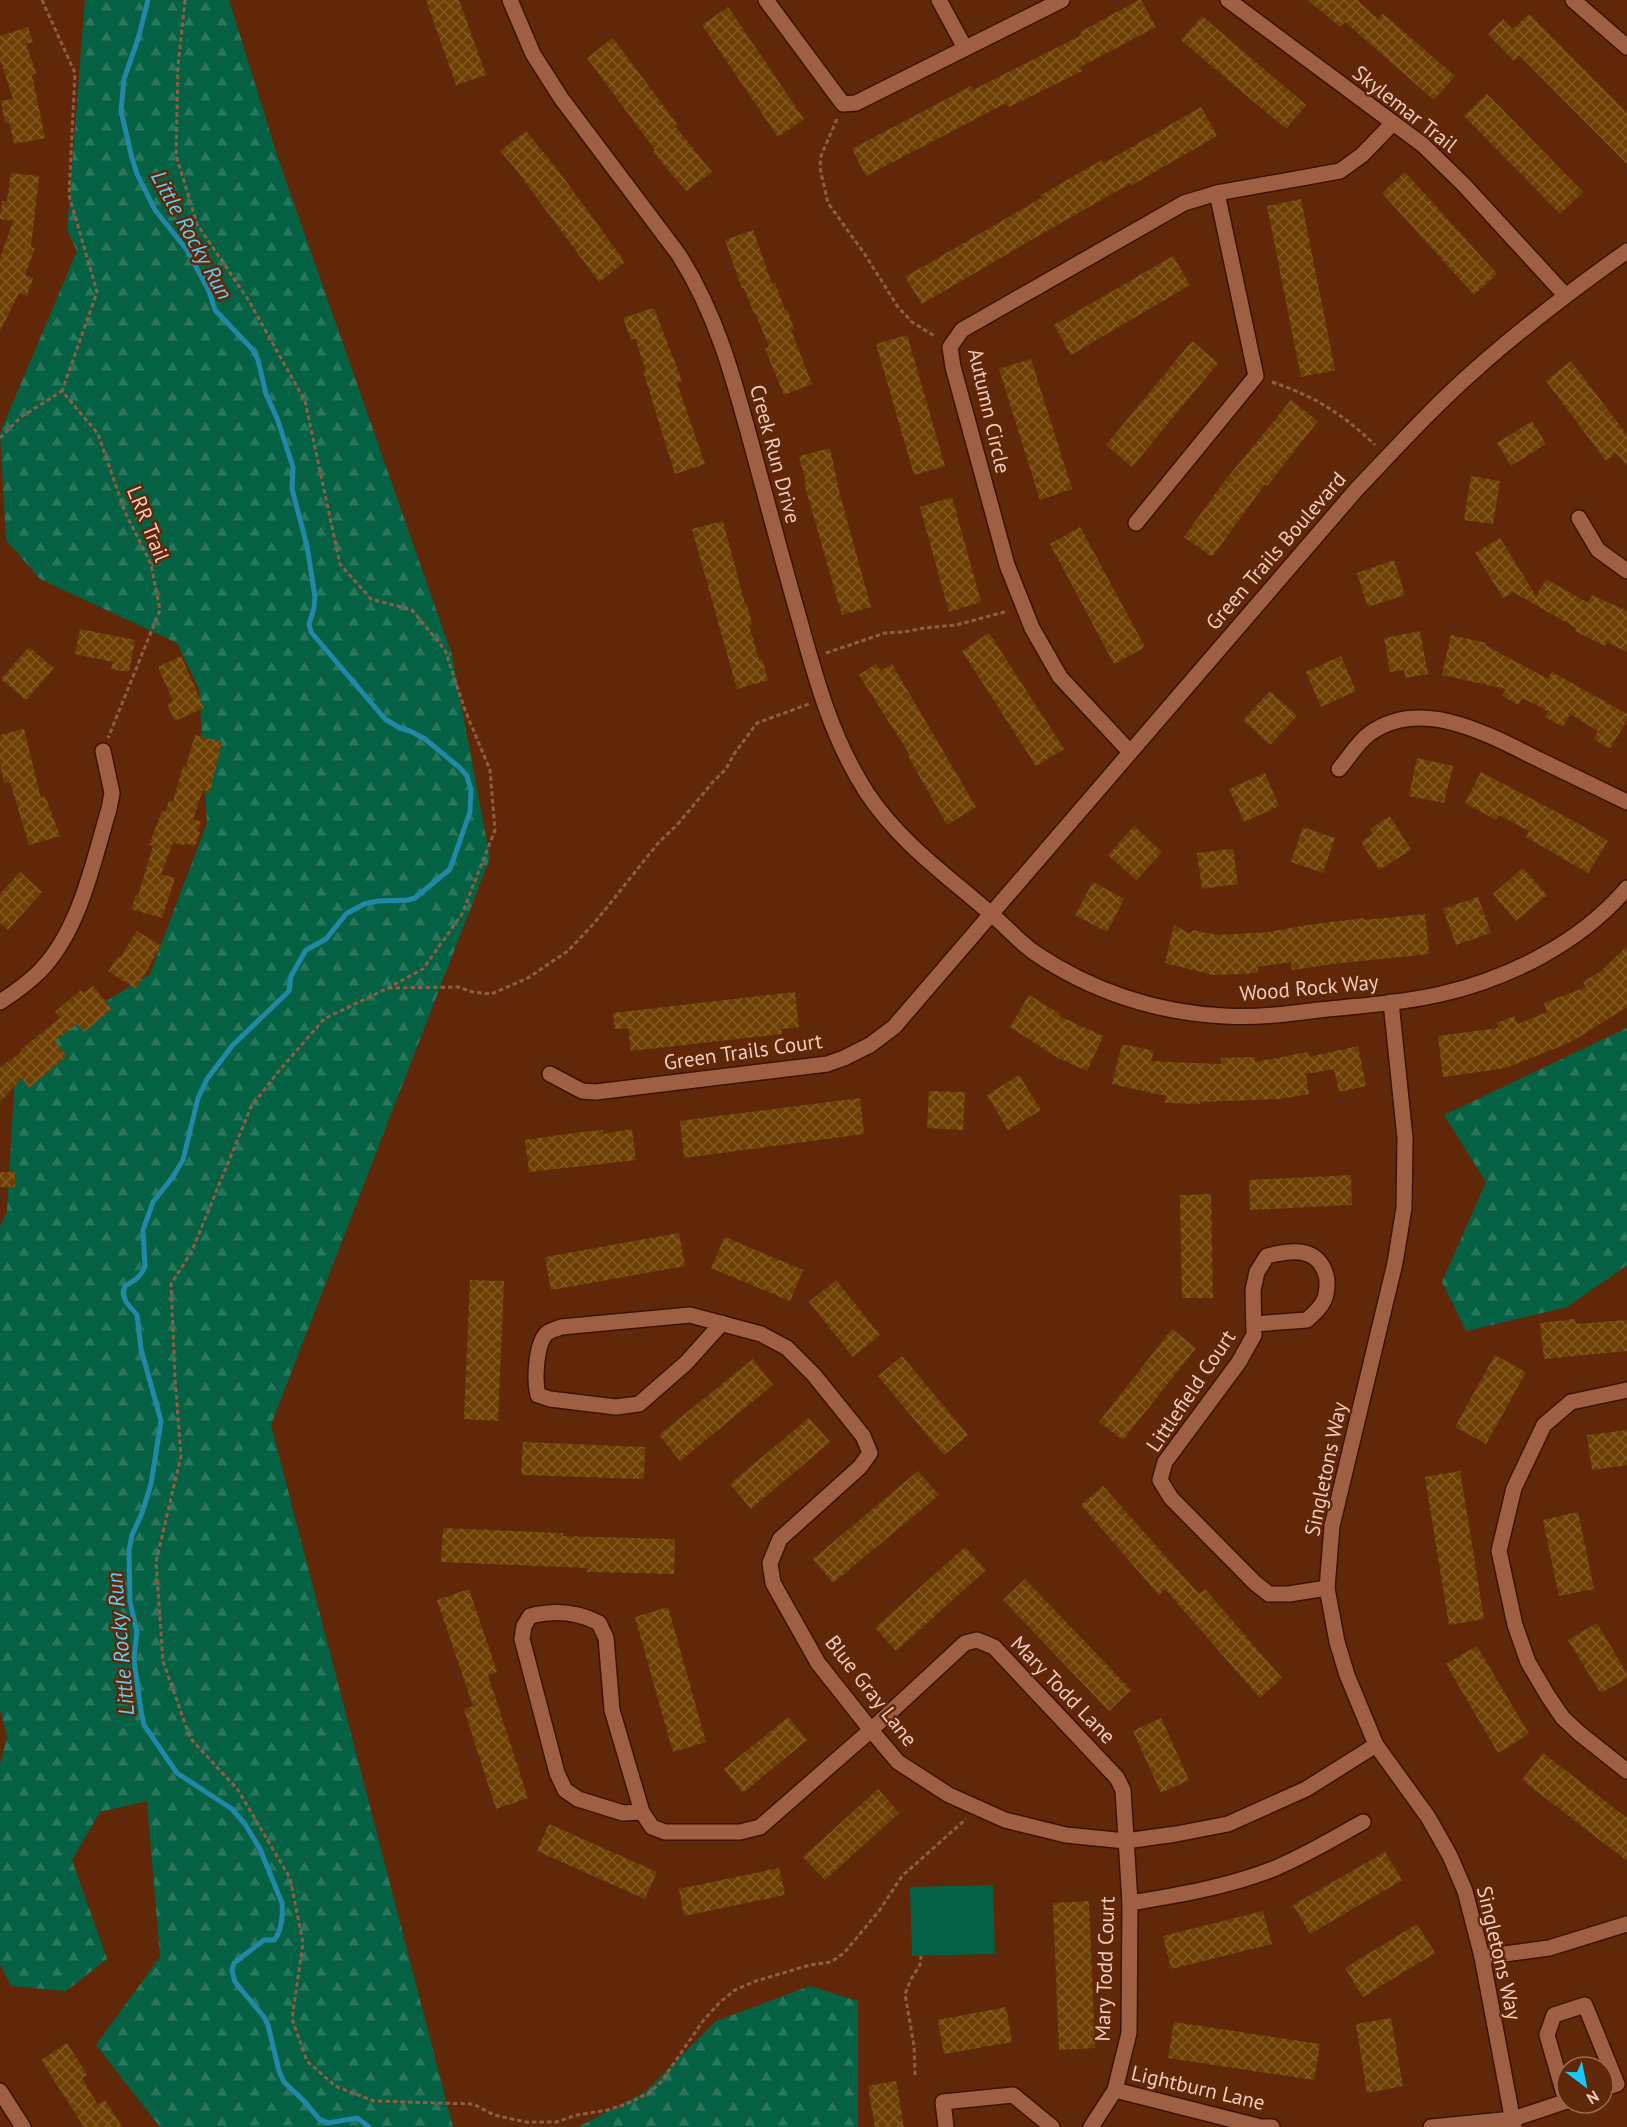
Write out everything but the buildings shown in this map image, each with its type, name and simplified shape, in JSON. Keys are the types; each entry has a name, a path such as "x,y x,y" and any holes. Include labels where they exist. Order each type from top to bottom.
{"street":[{"name":"Creek Run Drive","path":"510,0 533,54 561,98 679,255 710,310 736,390 822,699 846,757 875,803 900,834 928,862 991,914"},
{"path":"766,0 843,104 856,103 1062,0"},
{"path":"939,0 965,48"},
{"name":"Skylemar Trail","path":"1228,0 1423,145 1464,185 1565,295"},
{"path":"1572,0 1627,46"},
{"name":"Autumn Circle","path":"1130,752 1060,677 1032,628 1007,565 953,367 950,346 962,330 1184,203 1217,193 1340,171 1362,155 1393,123"},
{"path":"1136,523 1256,376 1217,193"},
{"name":"Green Trails Boulevard","path":"991,914 1356,490 1420,422 1476,369 1565,295 1627,251"},
{"path":"1579,518 1598,550 1627,571"},
{"path":"1339,770 1368,735 1388,724 1413,720 1445,720 1480,731 1627,802"},
{"path":"0,1002 19,990 42,970 60,946 74,918 112,793 103,751"},
{"name":"Wood Rock Way","path":"991,914 1032,951 1072,975 1111,992 1162,1008 1228,1017 1275,1015 1391,1002 1457,989 1516,969 1554,949 1589,925 1627,888"},
{"name":"Green Trails Court","path":"550,1074 582,1091 596,1092 809,1067 844,1058 870,1045 894,1027 991,914"},
{"name":"Singletons Way","path":"1391,1002 1405,1138 1404,1208 1395,1263 1332,1526 1327,1588 1337,1642 1347,1675 1376,1745 1428,1817 1450,1856 1470,1907 1482,1957 1513,2123"},
{"name":"Littlefield Court","path":"1254,1324 1307,1320 1323,1302 1328,1280 1322,1263 1306,1253 1286,1251 1267,1256 1257,1272 1253,1290 1254,1335 1239,1362 1166,1462 1160,1480 1171,1498 1255,1583 1269,1594 1289,1594 1327,1588"},
{"path":"690,1315 722,1323 686,1363 639,1404 616,1407 550,1399 537,1395 535,1384 540,1342 549,1331 561,1327 690,1315"},
{"name":"Blue Gray Lane","path":"722,1323 761,1334 787,1348 837,1401 863,1436 870,1453 860,1467 780,1539 770,1563 773,1583 818,1663 871,1730 898,1762 949,1795 1005,1820 1066,1835 1126,1840 1176,1834 1228,1824 1306,1789 1376,1745"},
{"path":"1627,1390 1571,1402 1544,1425 1514,1488 1499,1551 1515,1625 1528,1662 1563,1718 1627,1771"},
{"path":"549,1612 586,1617 599,1623 606,1638 612,1710 642,1812 623,1813 603,1808 578,1799 565,1790 557,1773 522,1639 524,1626 531,1616 549,1612"},
{"name":"Mary Todd Lane","path":"642,1812 652,1827 665,1832 740,1833 760,1827 871,1730 965,1643 977,1640 994,1647 1117,1778 1125,1799 1126,1840"},
{"path":"1130,1903 1223,1886 1274,1868 1363,1822"},
{"name":"Mary Todd Court","path":"1091,2127 1115,2090 1129,2033 1130,1903 1126,1840"},
{"path":"1482,1957 1566,1944 1627,1924"},
{"path":"1555,2061 1547,2035 1554,2015 1585,2005 1605,2055"},
{"name":"Lightburn Lane","path":"1115,2090 1261,2127 1272,2127"},
{"path":"0,2091 23,2127"},
{"path":"946,2127 943,2102 1013,2095 1052,2127"},
{"path":"1431,2127 1513,2123 1555,2106"}],"path":[{"path":"0,438 21,417 62,391 97,292 69,195 75,73 42,0"},
{"path":"185,0 178,66 176,155 197,224 249,301 305,401 340,564 371,599 412,610 445,650 465,710 490,770 495,830 462,915 423,969 324,1019 251,1107 191,1253 171,1284 181,1456 156,1562 163,1661 190,1738 237,1790 290,1878 303,1943 292,2019 307,2061 334,2086 374,2101 473,2104 494,2115 527,2125 556,2122 577,2115 608,2110 649,2093 661,2082 703,2021 720,2002 735,1990 756,1981 810,1965 831,1962 844,1953 879,1911 902,1875 943,1842 978,1808"},
{"path":"843,104 830,140 821,156 820,168 828,203 898,307 912,322 950,346"},
{"path":"1256,376 1306,394 1350,422 1388,456"},
{"name":"LRR Trail","path":"62,391 98,434 125,512 151,564 160,610 103,751"},
{"path":"810,658 885,633 956,625 997,615 1023,605"},
{"path":"388,988 458,987 491,994 528,978 568,951 596,921 659,842 726,769 734,754 758,723 822,699"},
{"path":"915,2075 914,2046 905,1994 920,1965 921,1956"}],"green space":[{"path":"85,0 229,0 278,158 452,655 490,858 271,1425 453,2127 160,2127 96,2045 160,1957 147,1801 100,1812 72,1860 107,1959 66,1991 11,1986 0,1964 0,1764 7,1737 0,1709 0,1227 7,1211 16,1057 150,974 207,823 199,689 177,643 40,579 6,540 0,433 77,251 67,230"},
{"path":"1627,1028 1627,1265 1567,1307 1466,1331 1442,1282 1486,1182 1444,1115"},
{"path":"993,1885 995,1954 912,1956 910,1887"},
{"path":"810,1986 858,2001 858,2127 578,2127 645,2092 716,2021"}],"waterway":[{"name":"Little Rocky Run","path":"148,0 124,79 121,111 132,158 137,174 155,210 187,250 209,291 215,310 253,350 258,360 266,394 277,418 293,467 292,489 307,546 315,597 309,624 311,632 385,719 425,739 459,767 467,776 471,790 470,812 450,869 415,898 364,904 346,914 326,939 306,950 291,976 289,991 232,1046 207,1079 198,1098 183,1160 153,1202 143,1230 144,1270 125,1286 123,1293 126,1302 137,1315 141,1349 161,1421 151,1484 132,1535 129,1550 130,1602 137,1632 134,1659 144,1725 177,1773 232,1809 245,1824 260,1849 282,1903 282,1917 277,1936 274,1940 264,1940 234,1963 232,1970 235,1982 268,2025 279,2071 284,2082 319,2119 328,2123 357,2118 369,2127"}]}
